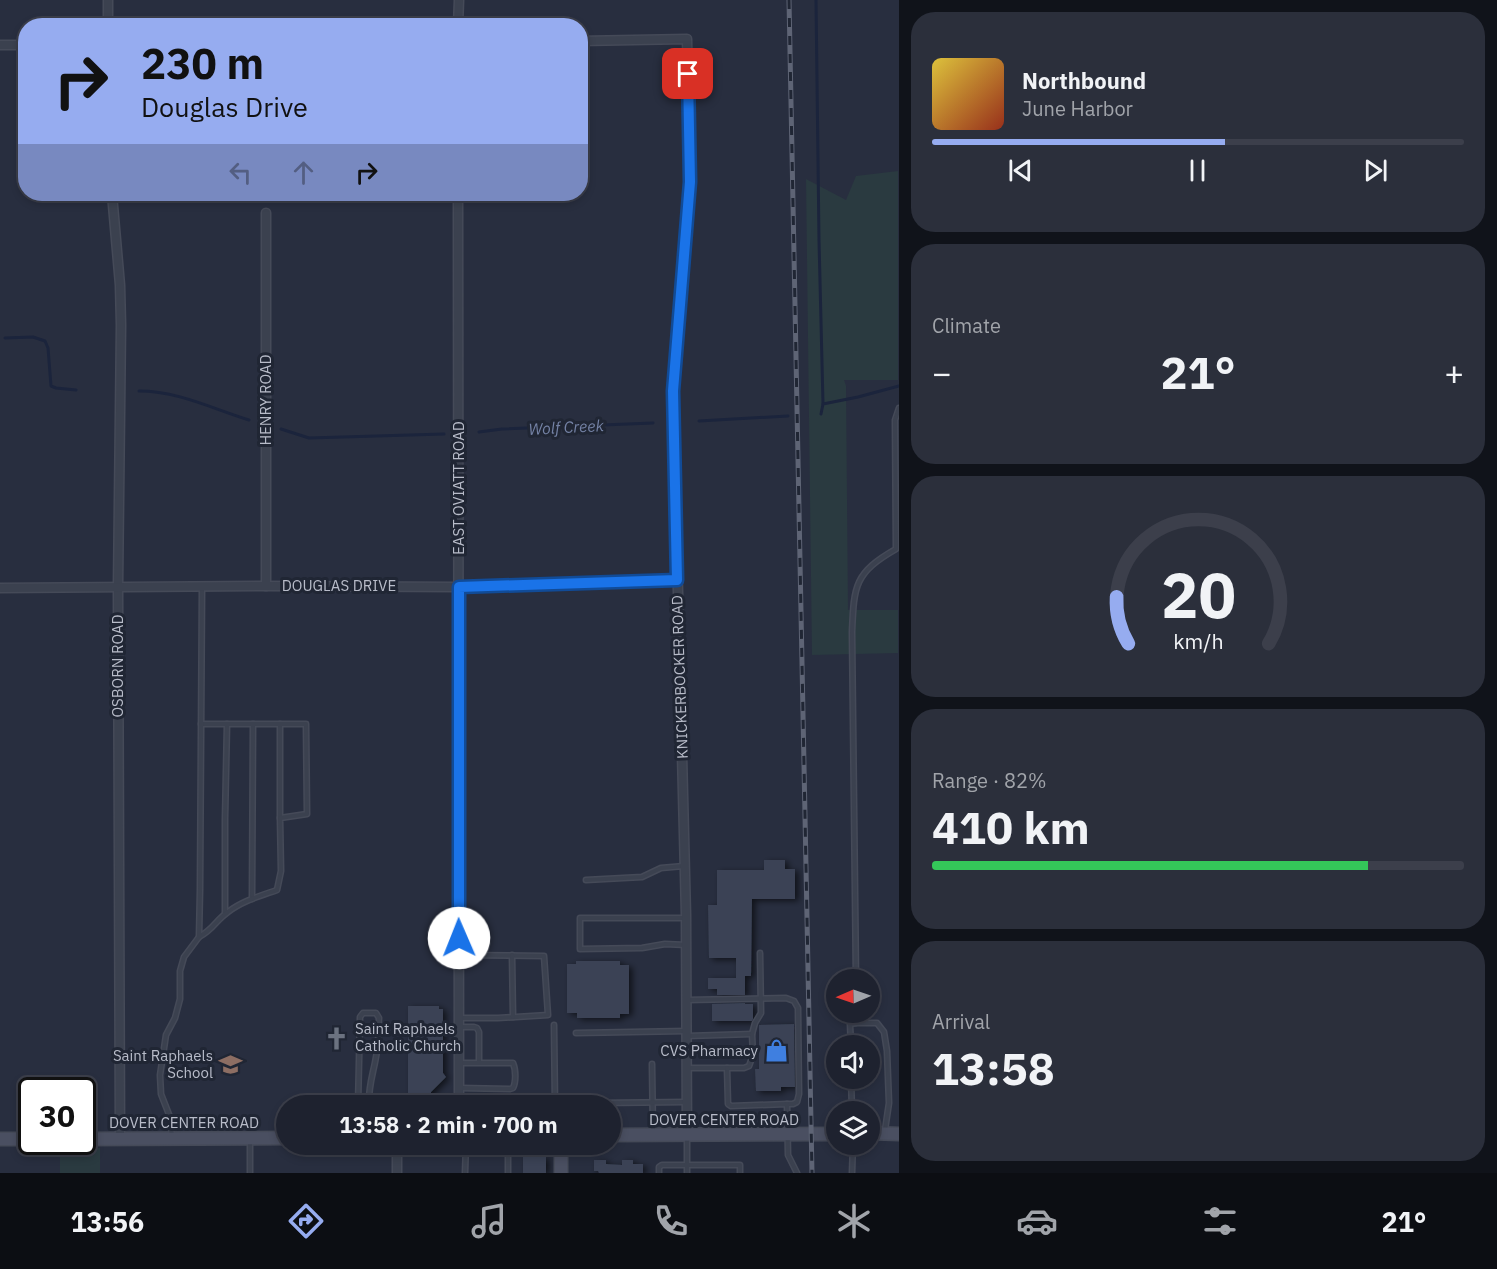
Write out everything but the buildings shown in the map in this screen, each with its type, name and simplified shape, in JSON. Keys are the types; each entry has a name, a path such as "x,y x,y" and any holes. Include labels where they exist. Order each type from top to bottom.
{"street":[{"path":"108,0 108,18"},
{"path":"458,18 459,0"},
{"name":"KNICKERBOCKER ROAD","path":"588,41 687,39 690,182 673,391 686,918 687,1135"},
{"path":"0,45 18,45"},
{"name":"OSBORN ROAD","path":"112,201 120,285 121,325 118,588 120,1138"},
{"name":"EAST OVIATT ROAD","path":"458,201 459,1095"},
{"name":"HENRY ROAD","path":"266,213 266,586"},
{"name":"DOUGLAS DRIVE","path":"0,588 459,587 677,580"},
{"name":"DOVER CENTER ROAD","path":"621,1135 826,1134"},
{"path":"880,1134 898,1134"},
{"name":"DOVER CENTER ROAD","path":"96,1139 276,1138"},
{"path":"0,1139 18,1139"},
{"path":"397,1155 397,1173"},
{"path":"561,1155 561,1173"}],"lane":[{"path":"856,969 852,632 854,596 860,580 873,563 896,549 894,420 898,408"},
{"path":"198,937 202,586"},
{"path":"201,724 306,724 307,814 280,818"},
{"path":"225,913 226,724"},
{"path":"252,899 253,724"},
{"path":"172,1138 170,1117 161,1094 160,1075 166,1035 175,1018 180,999 180,971 184,957 198,937 209,931 225,913 238,905 277,890 281,871 280,724"},
{"path":"586,880 642,878 661,868 685,866"},
{"path":"686,918 580,918 580,949 686,945"},
{"path":"687,1068 744,1068 749,1066 753,1055 752,1034 760,1013 760,953"},
{"path":"459,954 544,956 548,1015 459,1022"},
{"path":"512,954 513,1017"},
{"path":"687,1000 791,999 798,1008 799,1094 797,1102 731,1106 728,1104 727,1068"},
{"path":"358,1095 360,1017 363,1013 376,1013 379,1018 377,1056 368,1095"},
{"path":"459,1022 477,1028 479,1032 478,1062"},
{"path":"850,1035 850,1024 856,1023"},
{"path":"877,1023 884,1032 887,1051 889,1103 885,1134"},
{"path":"554,1025 555,1095"},
{"path":"576,1034 752,1034"},
{"path":"459,1062 513,1063 515,1086 513,1088 459,1088"},
{"path":"652,1065 654,1135"},
{"path":"621,1103 687,1102"},
{"path":"787,1104 788,1155 797,1173"},
{"path":"687,1135 687,1173"},
{"path":"250,1138 250,1173"},
{"path":"465,1173 466,1155"},
{"path":"508,1155 508,1173"},
{"path":"852,1173 853,1155"},
{"path":"659,1173 659,1167 662,1165 740,1165 740,1173"},
{"path":"712,1165 712,1173"}],"shaded area":[{"path":"898,171 898,380 844,380 846,386 848,610 898,610 898,653 812,655 806,179 846,200 856,176"},
{"path":"96,1148 100,1148 100,1173 60,1173 60,1155 96,1155"}],"waterway":[{"path":"816,0 823,404"},
{"name":"Wolf Creek","path":"5,338 33,337 45,341 48,348 51,386 76,390"},
{"name":"Wolf Creek","path":"821,414 823,404 899,386"},
{"name":"Wolf Creek","path":"139,391 181,397 249,420"},
{"name":"Wolf Creek","path":"699,421 788,416"},
{"name":"Wolf Creek","path":"479,432 502,429 653,423"},
{"name":"Wolf Creek","path":"281,429 309,438 444,434"}],"railway":[{"path":"789,0 812,1173"}],"place":[{"name":"Saint Raphaels Catholic Church","path":"337,1038"},
{"name":"CVS Pharmacy","path":"776,1051"},
{"name":"Saint Raphaels School","path":"231,1065"}],"route":[{"path":"459,938 459,587 677,580 673,391 690,182 688,74"}]}
